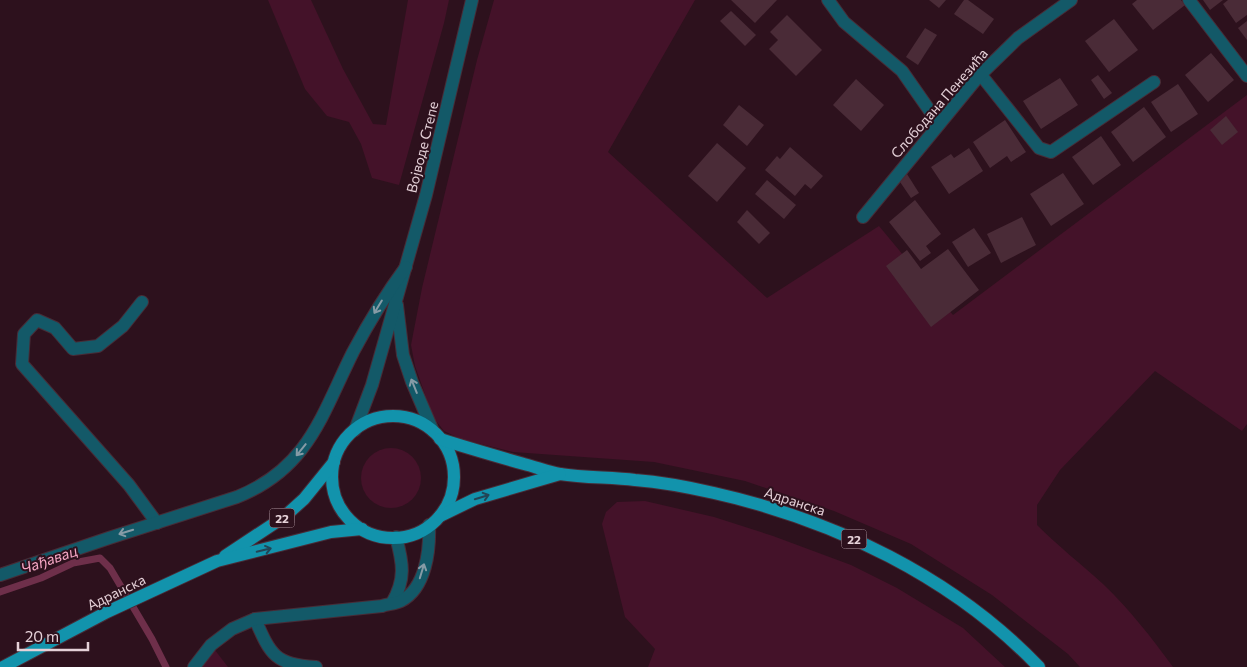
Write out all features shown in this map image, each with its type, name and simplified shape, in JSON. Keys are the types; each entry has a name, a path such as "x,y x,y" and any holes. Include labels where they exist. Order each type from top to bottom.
{"main road":[{"name":"22","path":"434,521 414,534 396,537 384,537 362,529 345,514 334,494 332,472 339,449 346,439 355,430 376,418 400,416 423,424 437,435"},
{"name":"Адранска","path":"437,435 560,474 637,480 712,492 775,508 815,522 871,547 932,582 978,613 1027,654 1039,667"},
{"path":"434,521 449,499 453,479 450,458 437,435"},
{"name":"Адранска","path":"2,667 107,612 217,561 284,517 304,499 334,461"},
{"name":"Адранска","path":"434,521 475,499 560,474"},
{"name":"Адранска","path":"217,561 331,532 362,529"}],"street":[{"name":"Војводе Степе","path":"355,430 372,385 426,195 472,0"},
{"path":"828,0 844,22 902,71 939,124"},
{"name":"Слободана Пенезића","path":"863,217 981,75 1018,38 1071,0"},
{"path":"1189,0 1247,76"},
{"path":"981,75 1038,148 1051,152 1154,82"},
{"path":"0,575 251,491 276,476 306,444 322,418 353,352 377,308 406,267"},
{"name":"Војводе Степе","path":"397,300 404,355 412,382 437,435"},
{"path":"142,302 123,326 98,346 73,349 55,328 37,320 24,334 22,364 129,485 157,523"},
{"path":"194,667 211,645 232,629 255,620 399,602 406,598 419,582 434,521"},
{"path":"392,603 400,587 402,571 402,560 396,537"},
{"path":"255,620 266,646 277,657 293,665 316,667"}],"shaded area":[{"path":"268,0 311,0 343,69 373,124 386,125 408,0 449,0 399,185 372,178 361,144 349,122 327,116 305,89"},
{"path":"494,0 695,0 608,152 767,298 879,226 953,315 1247,95 1247,424 1242,431 1155,371 1060,470 1037,505 1037,525 1113,594 1140,624 1173,667 1080,667 1068,654 992,595 911,544 834,511 745,481 654,462 513,452 461,439 444,431 433,417 415,366 411,345 422,288 477,60"},
{"path":"385,448 397,448 408,453 416,461 421,472 419,490 408,503 397,508 385,508 374,503 366,495 361,484 361,472 366,461 374,453"},
{"path":"645,501 714,517 773,536 851,565 897,588 963,628 1005,667 648,667 655,649 625,617 602,524 606,512 617,502"},
{"path":"211,645 228,667 194,667"}],"building":[{"path":"731,0 777,0 755,23"},
{"path":"929,0 946,0 939,8"},
{"path":"964,0 968,0 994,19 983,34 954,14"},
{"path":"1137,0 1181,0 1185,5 1153,30 1132,4"},
{"path":"1203,0 1223,0 1210,10"},
{"path":"1228,0 1247,0 1247,15 1236,23 1223,4"},
{"path":"731,11 756,35 745,46 720,21"},
{"path":"787,15 822,50 796,76 769,49 778,40 770,32"},
{"path":"1114,19 1138,50 1109,72 1085,41"},
{"path":"1247,21 1247,40 1238,28"},
{"path":"925,28 937,35 918,65 906,57"},
{"path":"1211,53 1234,80 1208,102 1185,75"},
{"path":"1098,75 1112,93 1104,99 1091,80"},
{"path":"1060,78 1078,105 1041,129 1023,101"},
{"path":"856,79 884,105 861,131 833,105"},
{"path":"1178,84 1198,114 1171,132 1151,102"},
{"path":"739,105 764,125 747,146 723,125"},
{"path":"1144,107 1166,137 1133,162 1111,132"},
{"path":"1226,116 1238,132 1222,145 1210,130"},
{"path":"1005,120 1026,152 1011,162 1007,156 990,168 973,142"},
{"path":"1101,136 1121,165 1093,185 1072,157"},
{"path":"717,143 746,168 717,202 688,176"},
{"path":"790,147 823,176 811,189 805,184 795,196 765,170 777,156 780,159"},
{"path":"969,148 983,171 949,194 931,167 951,154 954,158"},
{"path":"1063,173 1084,204 1051,226 1030,194"},
{"path":"907,174 919,193 911,198 898,179"},
{"path":"767,180 796,205 784,219 755,194"},
{"path":"915,200 941,234 926,246 931,253 920,261 889,222"},
{"path":"747,210 770,233 759,244 737,222"},
{"path":"1022,217 1036,245 1001,263 987,234"},
{"path":"974,228 991,253 968,267 952,242"},
{"path":"948,249 979,290 931,327 886,266 907,250 921,269"}],"waterway":[{"name":"Чађавац","path":"0,592 41,578 73,563 100,558 110,568 152,639 166,667"}]}
